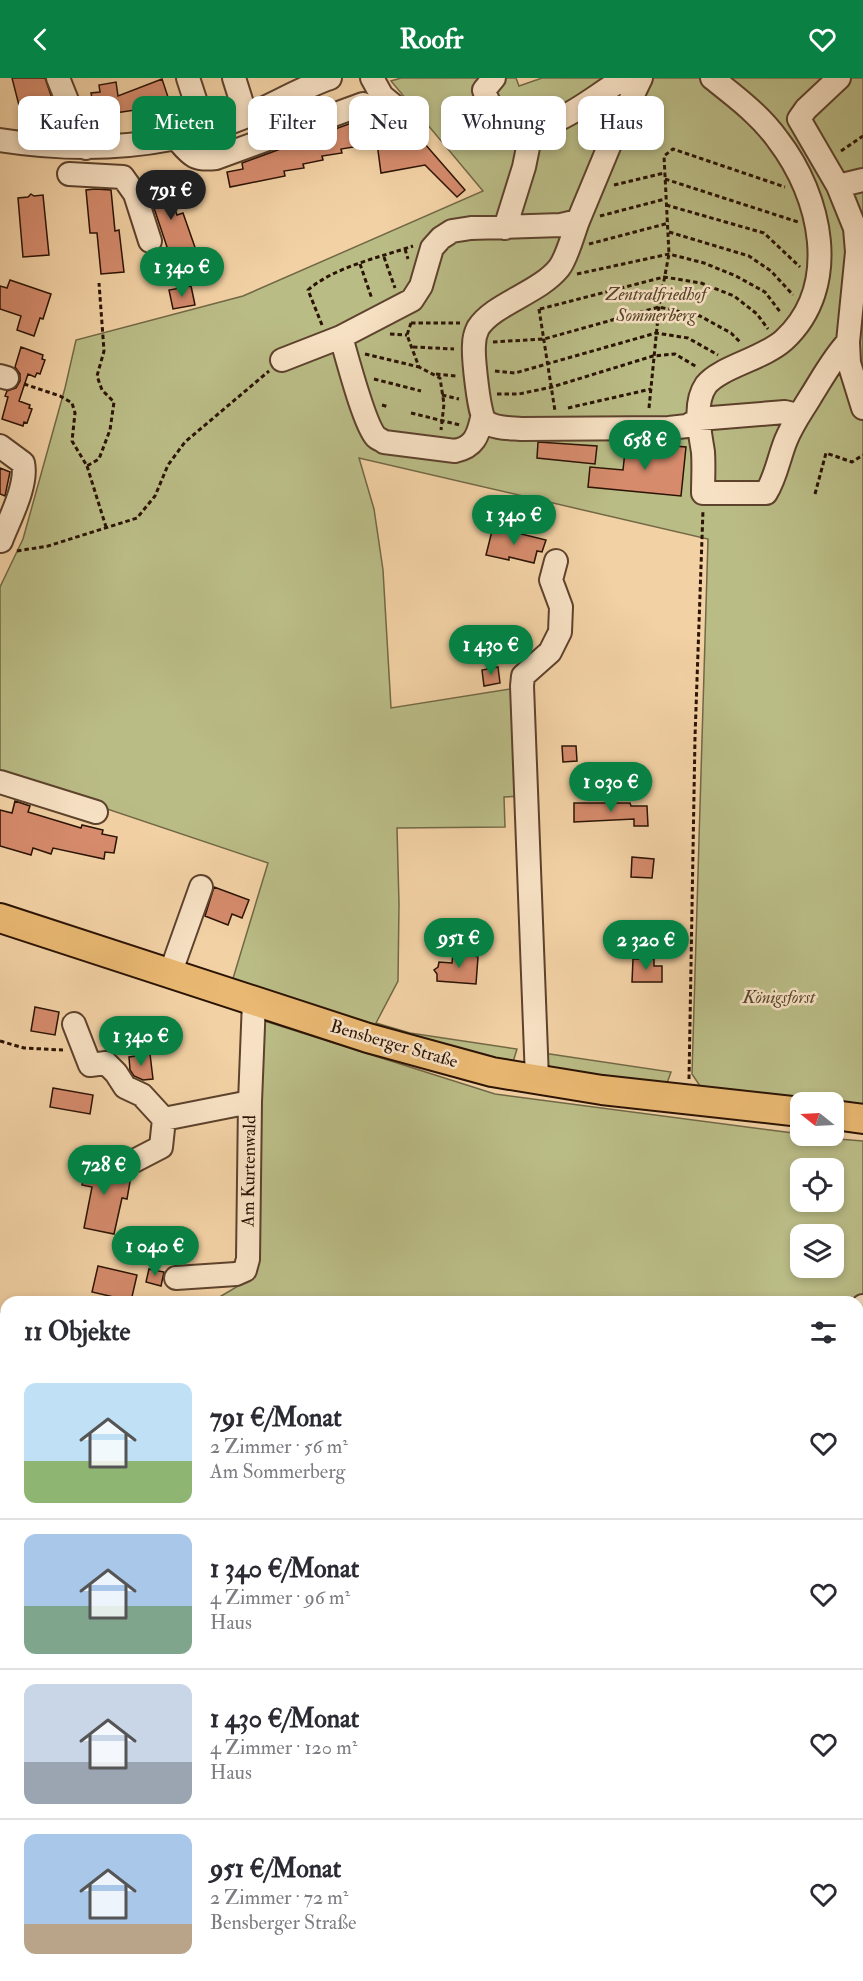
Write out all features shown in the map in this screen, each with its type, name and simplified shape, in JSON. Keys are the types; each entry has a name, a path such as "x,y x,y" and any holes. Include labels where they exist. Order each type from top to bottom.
{"main road":[{"name":"Bensberger Straße","path":"0,918 442,1060 492,1072 602,1090 790,1111"},
{"path":"844,1116 863,1119"}],"street":[{"path":"58,78 65,96"},
{"path":"188,78 194,96"},
{"path":"234,78 246,116"},
{"path":"236,119 327,78"},
{"path":"372,78 382,96"},
{"path":"486,96 484,90 494,78"},
{"path":"566,114 625,78"},
{"path":"338,342 377,438 384,442 439,450 466,449 472,444 480,429 482,418 475,367 478,328 543,282 560,267 615,132 641,78"},
{"path":"712,78 751,109 790,157 813,207 820,262 816,286 807,310 787,336 756,358 723,373 706,386 700,399 699,418 703,453 703,493 766,493 797,415 835,355 848,342"},
{"path":"839,78 806,109 799,119 859,222 848,342 849,363 863,408"},
{"path":"187,150 194,157 216,158 349,109"},
{"path":"0,140 18,142"},
{"path":"505,228 527,150"},
{"path":"69,174 123,177 135,194 150,241"},
{"path":"838,186 863,180"},
{"path":"282,360 338,342 379,318 410,308 432,248 452,231 578,222"},
{"path":"482,418 488,424 500,427 562,418 648,428 687,426 699,418 785,412 797,415"},
{"path":"0,446 23,463 24,469 24,480 3,545"},
{"path":"537,1079 522,686 523,676 550,652 560,632 561,607 551,580 556,561"},
{"path":"0,782 96,812"},
{"path":"170,974 201,887"},
{"name":"Am Kurtenwald","path":"176,1278 236,1274 245,1270 248,1259 254,1001"},
{"path":"74,1024 90,1065 106,1063 125,1087 142,1095 164,1119 161,1147 134,1161"},
{"path":"164,1119 250,1102"}],"path":[{"path":"824,162 863,136"},
{"path":"648,428 653,356 669,254 664,156 673,149 809,196"},
{"path":"591,191 664,174"},
{"path":"664,179 816,229"},
{"path":"578,222 665,199"},
{"path":"666,205 764,233 793,259 816,286"},
{"path":"567,249 669,223"},
{"path":"669,232 749,256 771,271 807,310"},
{"path":"439,450 444,404 440,378 419,367 338,342 308,290 319,280 441,238"},
{"path":"543,282 669,254 704,263 736,276 765,292 787,336"},
{"path":"384,256 410,308 407,335 419,367"},
{"path":"360,264 379,318"},
{"path":"651,389 562,418 552,387 538,309 664,277 701,283 734,296 787,336"},
{"path":"87,466 99,459 110,430 114,402 102,390 97,376 104,351 99,283"},
{"path":"432,373 475,367 544,339 659,307 700,316 731,333 756,358"},
{"path":"410,308 483,323"},
{"path":"412,347 475,367 515,373 656,333 688,338 714,352 723,373"},
{"path":"475,367 519,394 552,387 653,356 675,354 696,366 723,373"},
{"path":"3,545 48,546 137,518 155,496 168,465 184,442 282,360"},
{"path":"352,373 421,391"},
{"path":"3,377 69,399 75,413 72,441 87,466 106,527"},
{"path":"411,413 442,421"},
{"path":"815,494 826,453 852,462 863,455"},
{"path":"690,1099 695,737 703,493"},
{"path":"0,1041 24,1048 83,1049"}],"green space":[{"path":"401,78 516,78 519,86 542,78 863,78 863,1110 844,1105 844,1092 790,1092 790,1102 704,1092 692,1074 708,539 359,458 374,509 383,570 391,708 517,688 522,796 504,797 505,827 397,828 398,981 376,1023 410,1033 517,1049 513,1062 508,1065 231,985 268,863 0,773 0,587 23,539 76,340 243,296 483,191 449,150 566,150 566,96 441,96 441,141 429,126 429,96 404,96 391,81"},
{"path":"252,1017 495,1094 790,1133 790,1146 844,1146 844,1139 863,1141 863,1296 221,1296 255,1276 247,1081"},
{"path":"543,1053 671,1072 667,1083 661,1087 546,1069"}],"building":[{"path":"12,78 45,78 51,96 18,96 18,101"},
{"path":"162,79 168,96 132,96 132,110 120,112 120,96 118,96"},
{"path":"116,82 118,96 92,96 91,93 100,92 99,85"},
{"path":"349,124 349,148 341,149 342,153 322,156 323,160 303,164 304,168 284,171 285,176 230,187 227,172 243,169 242,163 278,150 337,150 337,128"},
{"path":"429,149 465,190 457,197 425,165 381,173 378,150"},
{"path":"164,176 177,215 183,213 197,253 172,262 144,183"},
{"path":"86,190 111,190 115,231 119,230 124,272 101,274 97,233 90,233"},
{"path":"31,194 43,195 49,255 23,257 18,198 28,197"},
{"path":"10,280 51,294 43,319 40,318 34,336 17,330 21,316 0,309 0,286 7,288"},
{"path":"191,286 195,305 173,309 169,290"},
{"path":"21,347 43,355 42,359 45,360 40,374 37,373 35,377 28,374 19,401 30,405 29,408 32,409 27,423 24,422 23,426 2,419 8,397 5,396 7,391 16,388 20,381 20,374 15,367"},
{"path":"538,442 597,446 595,464 537,458"},
{"path":"626,442 686,447 681,496 588,487 590,467 623,470"},
{"path":"0,468 10,472 5,496 0,494"},
{"path":"493,527 546,540 542,552 537,551 534,563 509,557 509,560 486,555"},
{"path":"498,667 500,683 484,686 482,670"},
{"path":"562,746 576,746 577,761 563,762"},
{"path":"15,801 30,806 28,812 81,828 82,825 103,830 102,834 117,837 114,853 105,852 104,859 53,848 51,854 33,848 31,855 0,846 0,810 12,813"},
{"path":"574,803 630,803 631,806 647,806 648,826 634,826 634,819 574,822"},
{"path":"632,857 654,859 652,878 631,877"},
{"path":"214,887 249,900 242,918 232,914 228,925 205,916"},
{"path":"458,951 474,952 474,956 478,957 476,984 437,981 437,974 434,970 438,967 439,962 452,963 453,954 458,955"},
{"path":"633,959 654,959 654,966 662,966 662,982 632,982"},
{"path":"35,1007 59,1012 55,1035 31,1031"},
{"path":"150,1054 153,1079 143,1080 134,1076 130,1070 129,1057"},
{"path":"53,1088 93,1095 90,1114 50,1107"},
{"path":"87,1157 106,1161 104,1171 131,1176 127,1199 122,1198 114,1234 84,1228 92,1187 82,1185"},
{"path":"98,1266 137,1275 132,1296 109,1296 92,1292"},
{"path":"149,1269 164,1272 161,1286 146,1282"}],"park label":[{"name":"Zentralfriedhof Sommerberg","path":"656,304"},
{"name":"Königsforst","path":"779,997"}]}
